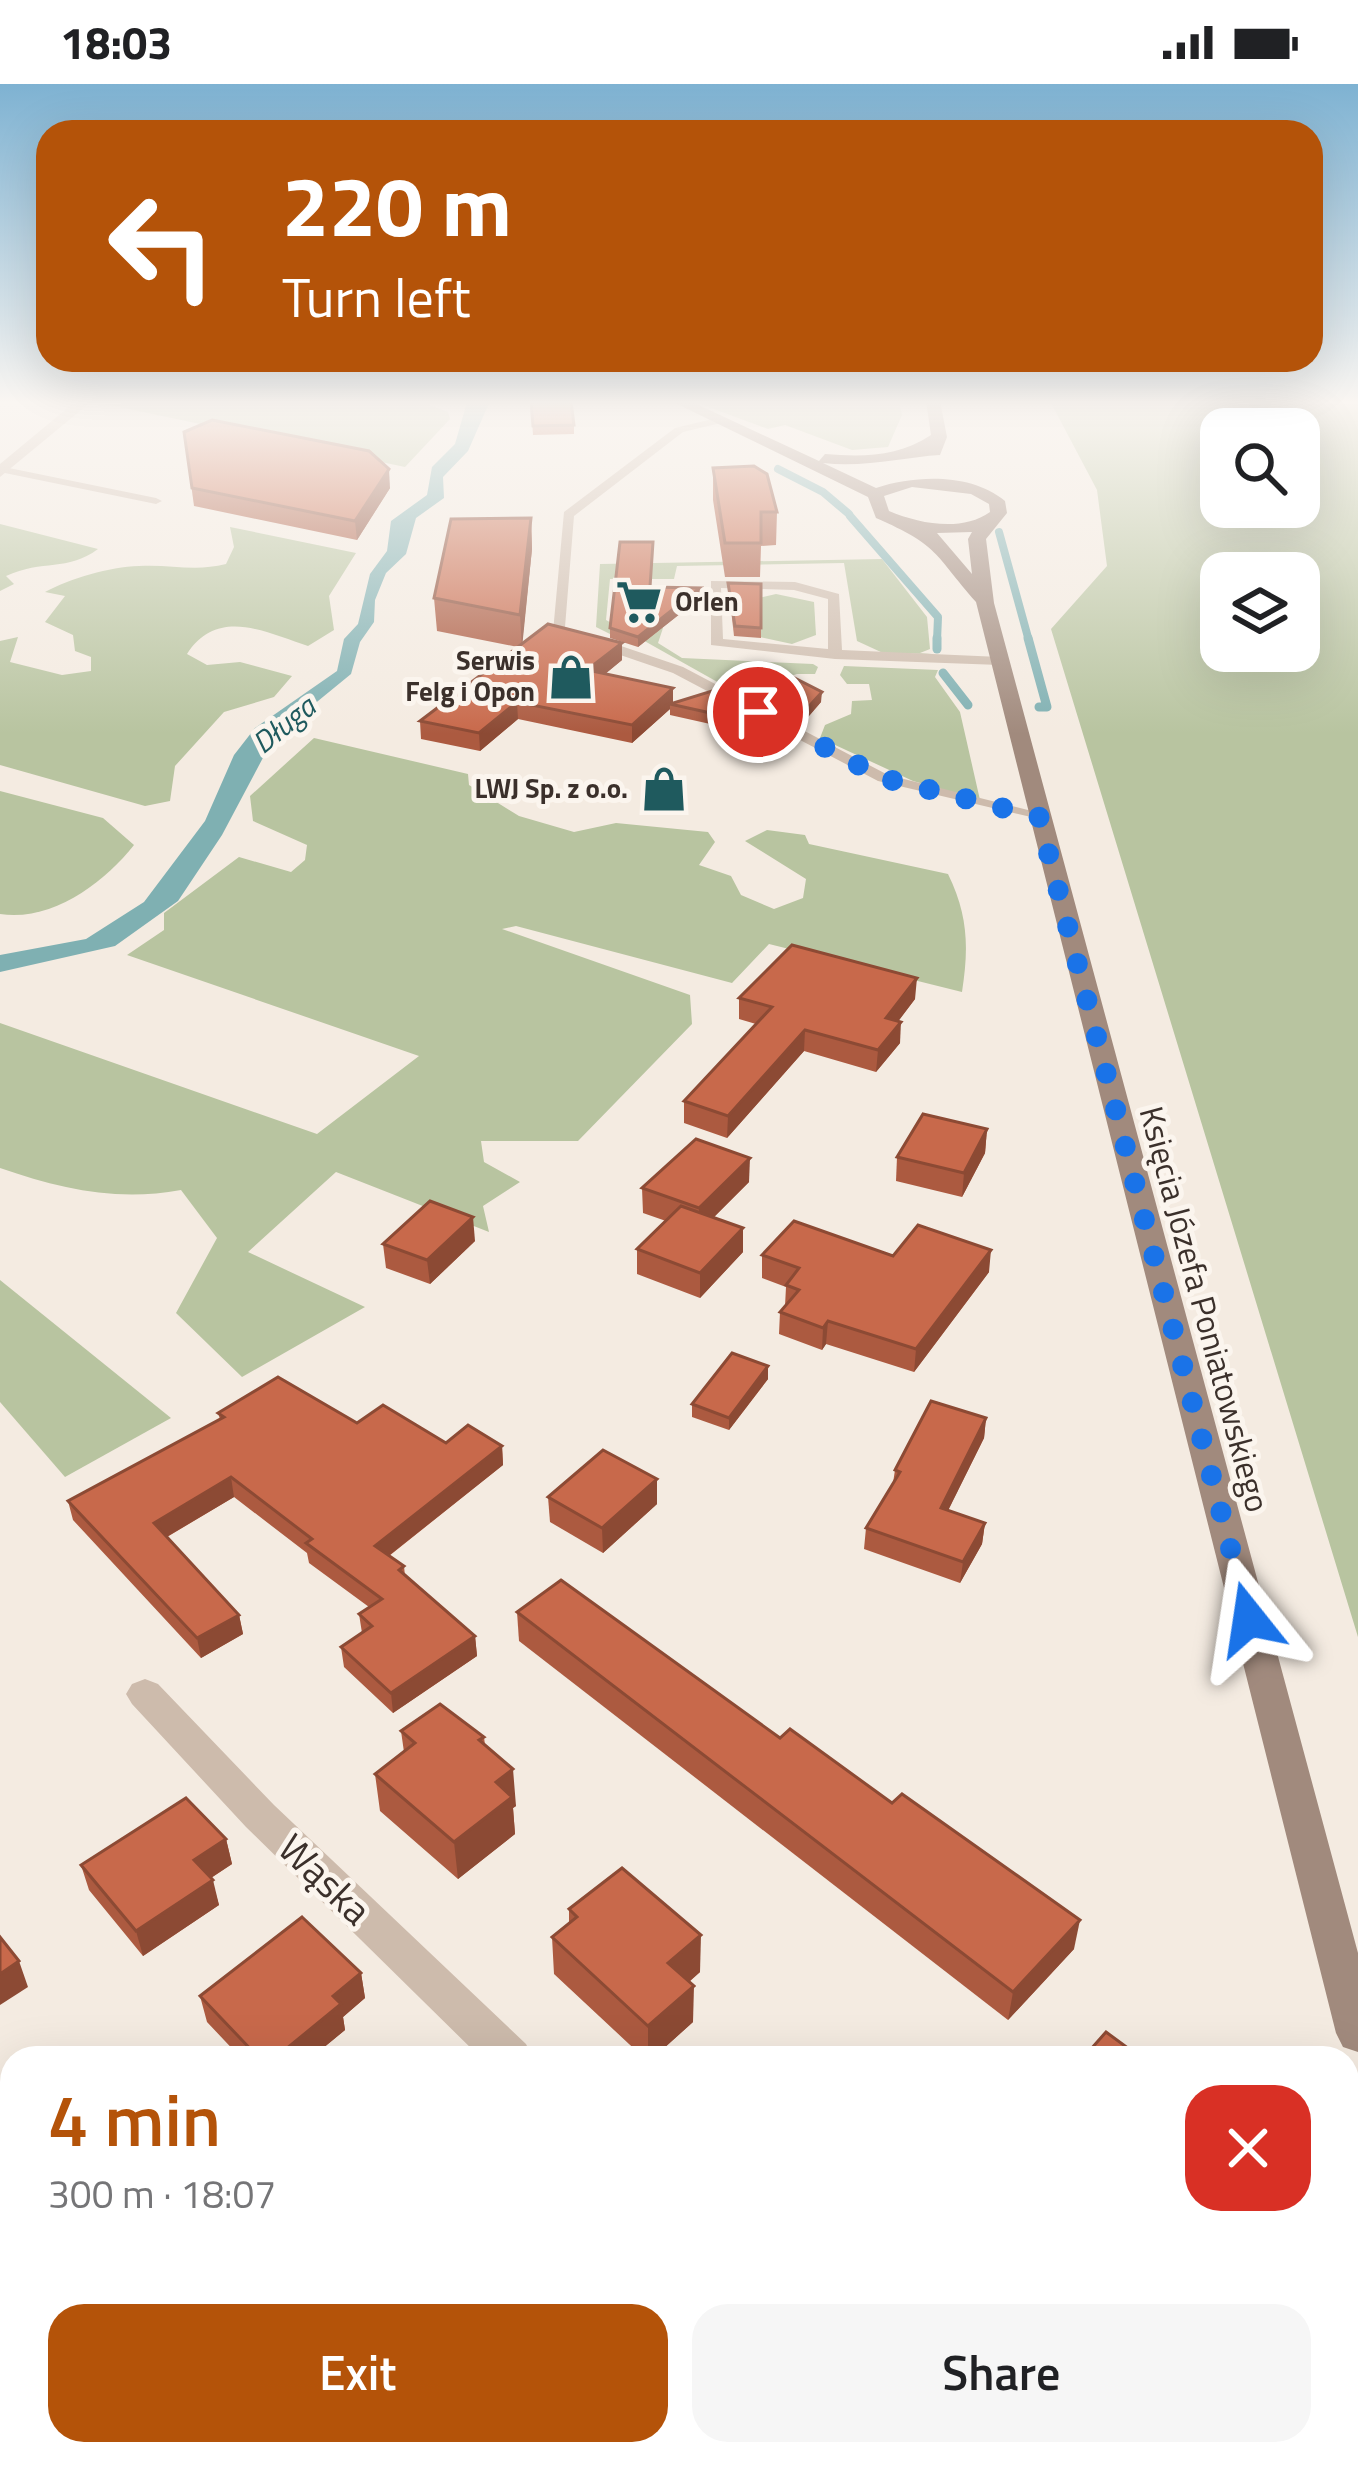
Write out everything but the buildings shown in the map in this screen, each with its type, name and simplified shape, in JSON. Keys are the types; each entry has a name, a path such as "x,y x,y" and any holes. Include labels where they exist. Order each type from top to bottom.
{"main road":[{"name":"Księcia Józefa Poniatowskiego","path":"881,512 940,543 985,603"},
{"name":"Księcia Józefa Poniatowskiego","path":"999,512 976,538 985,603 1358,2033"},
{"path":"911,524 984,526"}],"street":[{"name":"Wąska","path":"145,1694 260,1816 499,2046"}],"lane":[{"path":"570,512 558,629 678,670 883,778 1039,817"},
{"path":"836,655 834,597 795,586 715,584 716,642 836,655 1000,661"}],"green space":[{"path":"1100,512 1200,512 1200,528 1320,528 1320,512 1358,512 1358,1637 1051,629 1107,566"},
{"path":"0,524 98,549 76,561 6,576 14,584 0,591"},
{"path":"230,527 356,553 329,596 334,630 308,646 260,630 228,627 199,639 187,654 207,665 240,662 292,676 274,697 224,712 175,766 170,801 145,806 0,765 0,641 18,637 10,662 62,675 91,671 91,657 75,651 73,635 45,622 65,596 45,592 115,569 226,564 234,547"},
{"path":"882,559 927,617 930,649 920,653 932,654 883,653 857,641 844,563 677,566 674,579 610,579 606,620 619,627 663,628 658,643 682,658 813,664 818,667 815,674 797,674 737,693 632,634 618,638 596,627 600,564"},
{"path":"776,594 814,602 816,635 792,644 760,637 759,598"},
{"path":"844,666 938,670 935,677 960,712 980,800 913,781 820,738 825,725 851,714 852,701 872,700 869,684 847,684 840,675"},
{"path":"314,738 468,774 469,785 519,816 574,832 616,823 708,832 715,842 699,865 731,876 741,895 774,909 803,898 806,879 745,841 767,830 805,835 809,844 948,874 965,932 962,992 769,944 732,983 516,926 502,929 690,995 692,1024 578,1141 481,1141 484,1162 520,1182 483,1206 489,1232 336,1172 248,1252 365,1307 242,1377 176,1313 217,1238 181,1190 134,1195 89,1191 0,1168 0,1023 317,1134 419,1056 127,955 164,930 164,913 239,857 291,872 305,860 307,845 253,821 250,796"},
{"path":"0,791 103,818 134,845 108,873 75,897 39,912 0,914"},
{"path":"0,1280 171,1418 65,1477 0,1402"}],"water":[{"name":"Długa","path":"403,512 424,512 416,518 406,554 386,573 375,600 374,622 360,642 351,674 274,737 222,835 178,901 115,946 0,972 0,955 86,939 144,902 205,821 234,755 255,728 337,671 344,639 358,624 370,574 387,551 391,521"}],"waterway":[{"path":"850,516 938,617 937,641"},
{"path":"999,532 1029,641"},
{"path":"1028,638 1047,707 1039,707"},
{"path":"937,641 937,649"},
{"path":"943,673 968,705"}],"place":[{"name":"Orlen","path":"639,602"},
{"name":"Serwis Felg i Opon","path":"571,677"},
{"name":"LWJ Sp. z o.o.","path":"664,789"}],"route":[{"path":"758,712 883,778 1039,817 1249,1619"}]}
